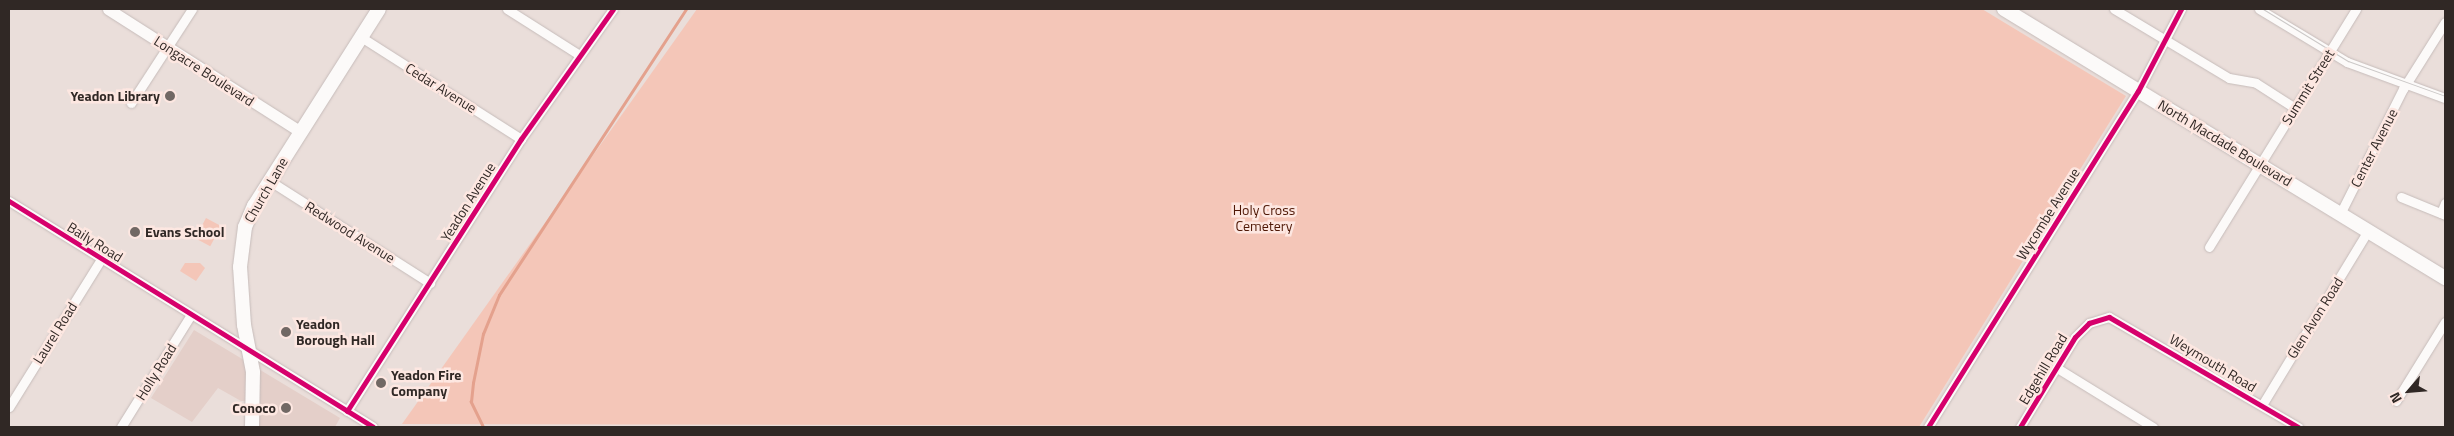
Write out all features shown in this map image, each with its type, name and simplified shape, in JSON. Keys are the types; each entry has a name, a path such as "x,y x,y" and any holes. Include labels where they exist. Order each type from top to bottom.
{"main road":[{"name":"Church Lane","path":"252,427 253,372 242,308 241,243 250,213 379,9"},
{"name":"North Macdade Boulevard","path":"2004,9 2445,278"}],"street":[{"name":"Longacre Boulevard","path":"108,9 301,132"},
{"path":"131,103 192,9"},
{"path":"507,9 578,54"},
{"name":"Yeadon Avenue","path":"347,411 578,54 613,9"},
{"path":"2114,9 2229,78 2256,84 2295,108"},
{"name":"Wycombe Avenue","path":"1931,426 2138,91 2181,9"},
{"path":"2259,9 2330,51 2445,98"},
{"name":"Summit Street","path":"2209,247 2354,10"},
{"name":"Center Avenue","path":"2340,214 2408,83 2445,22"},
{"name":"Cedar Avenue","path":"361,37 522,139"},
{"name":"Redwood Avenue","path":"270,181 430,283"},
{"path":"2401,196 2443,214 2445,203"},
{"name":"Baily Road","path":"9,203 373,427"},
{"name":"Glen Avon Road","path":"2262,405 2368,231"},
{"name":"Laurel Road","path":"9,407 101,259"},
{"name":"Holly Road","path":"121,427 190,316"},
{"name":"Edgehill Road","path":"2020,427 2085,326 2104,317 2116,318"},
{"name":"Weymouth Road","path":"2116,318 2298,427"},
{"path":"2396,401 2445,322"},
{"path":"2057,368 2153,427"}],"shaded area":[{"path":"194,330 340,418 335,427 259,427 259,401 241,401 218,388 192,422 151,398"}],"green space":[{"name":"Holy Cross Cemetery","path":"697,9 1982,9 2126,96 1919,427 402,424"},
{"path":"206,218 221,226 210,246 195,238"},
{"path":"185,263 200,263 205,268 196,281 180,271"}],"waterway":[{"path":"483,427 471,402 473,383 483,334 499,295 686,9"}],"tram line":[{"path":"2263,9 2348,61 2445,96"}],"cycle path":[{"path":"347,411 521,139 613,9"},
{"path":"1928,427 2138,91 2181,9"},
{"path":"9,201 373,427"},
{"path":"2020,427 2075,337 2089,323 2109,317 2298,427"}],"place":[{"name":"Yeadon Library","path":"170,96"},
{"name":"Evans School","path":"135,232"},
{"name":"Yeadon Borough Hall","path":"286,332"},
{"name":"Yeadon Fire Company","path":"381,383"},
{"name":"Conoco","path":"286,408"}]}
